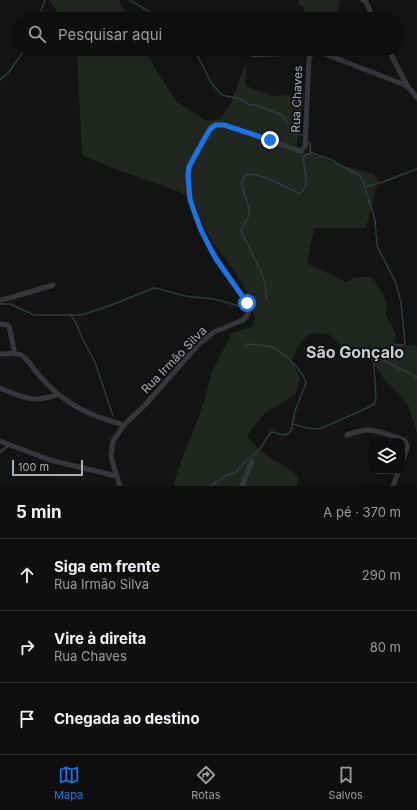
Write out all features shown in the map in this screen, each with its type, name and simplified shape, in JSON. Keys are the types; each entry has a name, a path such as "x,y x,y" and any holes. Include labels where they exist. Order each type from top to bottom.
{"street":[{"path":"363,0 366,2 371,12"},
{"name":"Rua Chaves","path":"219,124 302,150 305,146 310,56"},
{"name":"Rua Chaves","path":"330,56 409,87"},
{"path":"392,56 409,87 417,98"},
{"name":"Rua Irmão Silva","path":"120,486 112,461 112,448 116,437 124,425 141,409 199,344 214,332 243,320 247,316 247,303 210,248 201,230 190,200 188,175 189,167 210,130 219,124"},
{"path":"0,300 53,285"},
{"path":"0,324 9,326 15,354"},
{"path":"0,354 19,354 26,358 36,372 59,395 75,406 99,418 124,425"},
{"path":"0,388 14,394 37,399 59,395"},
{"path":"347,435 362,430 367,430 376,431 398,438"},
{"path":"0,440 50,460 116,476"},
{"path":"405,441 407,444 407,449 405,454"},
{"path":"242,486 252,461"},
{"path":"393,486 398,474"}],"lane":[{"path":"0,452 10,444"}],"shaded area":[{"path":"49,0 119,0 125,12 57,12"},
{"path":"298,0 340,0 337,12 304,12 304,7 299,5"},
{"path":"77,56 149,56 157,72 177,102 207,121 219,119 227,109 233,98 247,61 246,86 272,96 304,94 296,150 318,156 340,165 374,174 378,180 366,228 314,228 307,263 346,282 353,278 369,276 374,280 383,294 387,305 386,316 396,336 393,345 417,346 417,434 409,407 385,380 369,357 353,356 328,334 313,333 304,338 292,360 300,379 296,394 265,413 247,436 260,451 298,475 297,486 173,486 184,453 200,415 213,368 230,336 228,334 247,329 254,325 255,316 252,310 251,299 234,271 210,238 193,201 180,192 115,169 82,155"}],"waterway":[{"path":"41,12 45,0"},
{"path":"130,0 150,12"},
{"path":"0,80 9,72 20,56"},
{"path":"198,56 212,84 222,95 240,99 250,105 256,105 284,116 290,130 295,134 304,136"},
{"path":"307,141 310,144 310,152 312,153"},
{"path":"267,301 262,274 241,231 249,214 242,187 245,176 250,174 259,175 300,193 306,182 303,158 304,156 312,153 332,160 359,175 363,181 375,220 377,246 396,283 401,303 405,344 394,344 386,351 381,353 375,362 376,399 374,404 320,429 307,428 292,424"},
{"path":"365,187 417,169"},
{"path":"0,304 10,304 34,315 81,315 154,288 185,296 214,299 246,308"},
{"path":"71,315 95,362 113,416"},
{"path":"210,486 229,474 235,473 260,449 271,432 286,435 291,431 295,411 306,383 297,367 276,349 268,346 246,344"},
{"path":"379,358 417,377"}],"district":[{"name":"São Gonçalo","path":"355,352"}],"route":[{"path":"247,303 216,259 201,230 190,200 188,175 189,167 207,134 211,128 216,125 221,124 270,140"}]}
